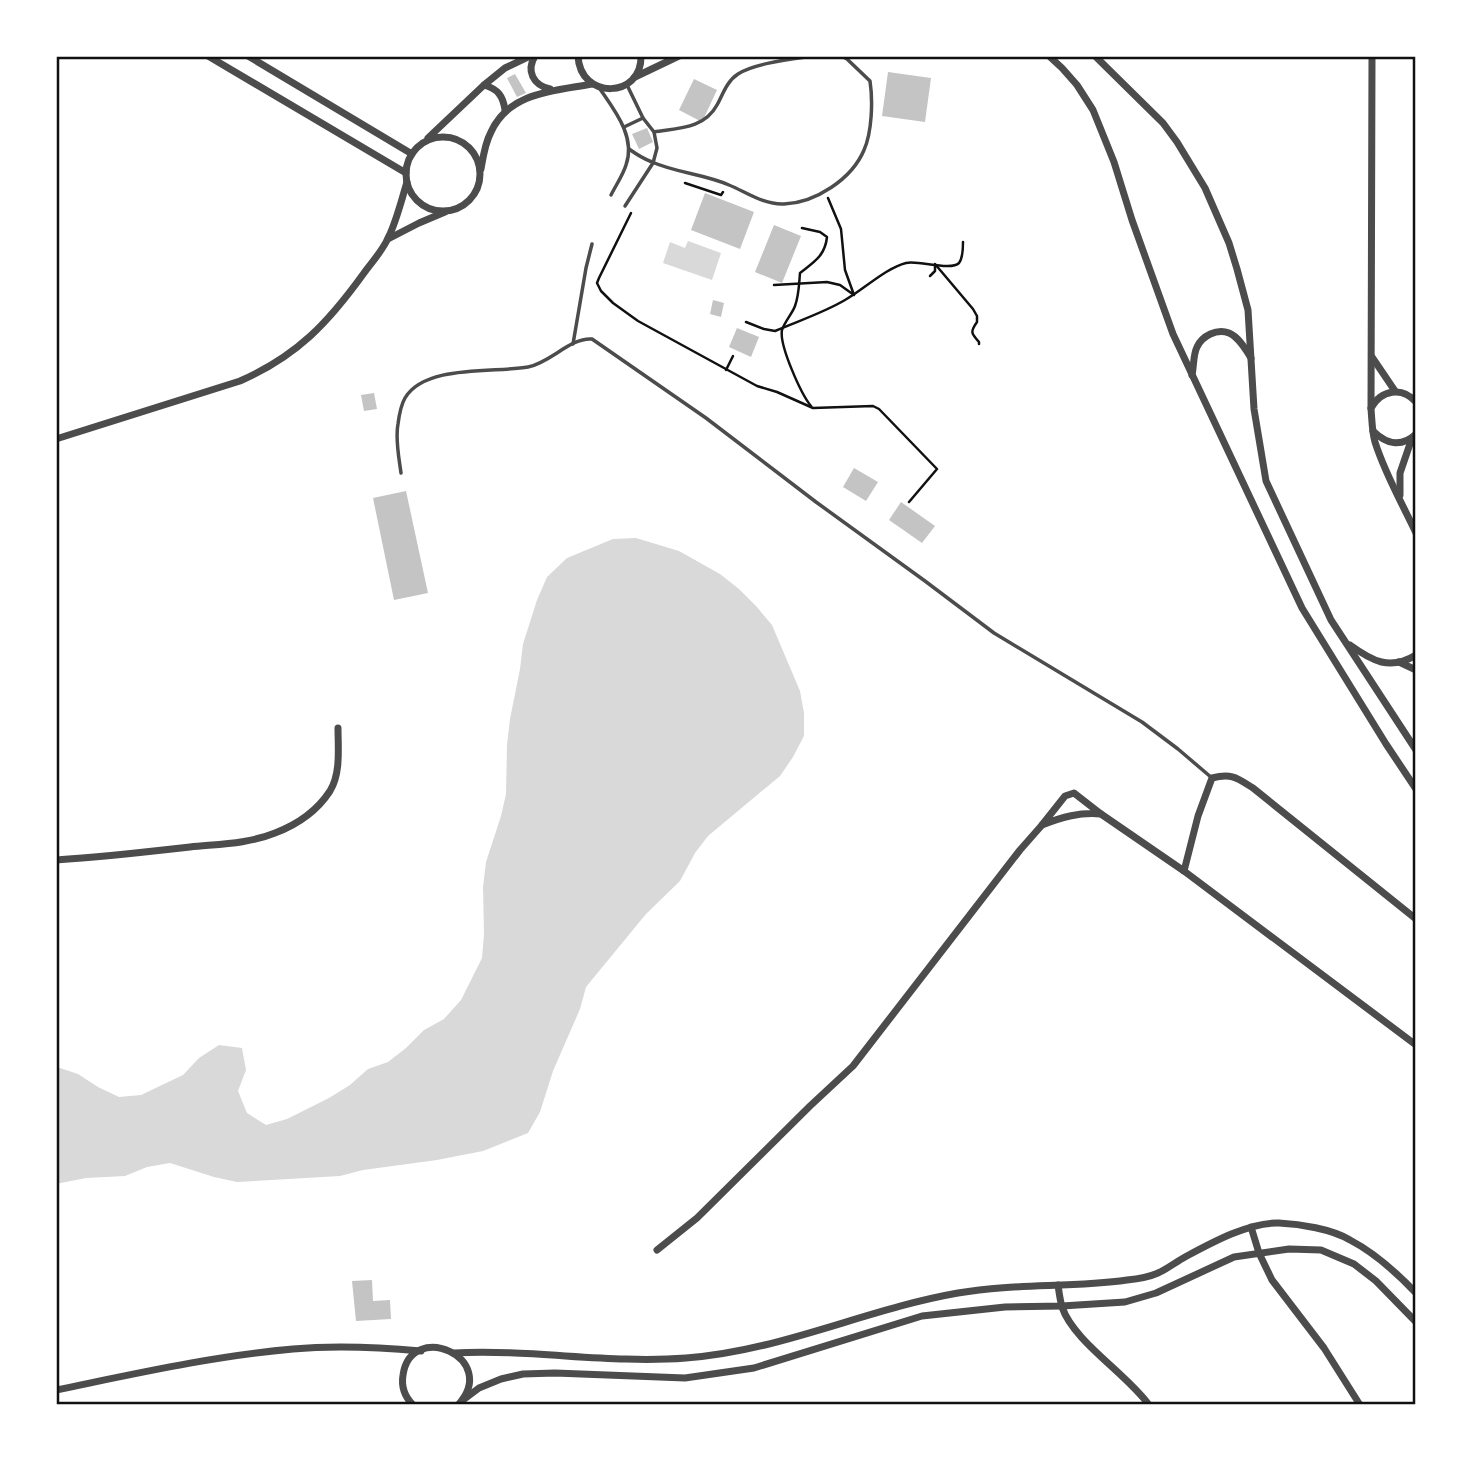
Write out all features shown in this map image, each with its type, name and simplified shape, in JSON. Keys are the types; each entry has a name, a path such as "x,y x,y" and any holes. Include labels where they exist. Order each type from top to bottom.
{"street":[{"path":"208,56 406,173"},
{"path":"248,56 412,154"},
{"path":"447,212 430,209 415,198 407,182 406,173 412,154 484,85 505,68 533,56"},
{"path":"533,56 530,67 533,79 542,88 556,90"},
{"path":"578,56 581,71 595,86"},
{"path":"635,78 641,56"},
{"path":"388,239 465,204 471,198 479,183 486,143 491,131 505,110 512,105 533,95 556,90 595,86 613,89 679,56"},
{"path":"1049,56 1077,85 1097,119 1173,334 1302,608 1385,744 1416,789"},
{"path":"1094,56 1163,123 1205,188 1229,243 1248,310 1254,409 1266,481 1331,620 1416,750"},
{"path":"1372,56 1370,410 1375,441 1416,533"},
{"path":"484,85 499,92 505,110"},
{"path":"424,142 440,137 465,144 476,157 480,174"},
{"path":"56,439 240,381 277,362 312,336 344,301 388,239 407,182"},
{"path":"1192,377 1196,348 1204,338 1214,332 1230,333 1241,343 1251,359"},
{"path":"1372,357 1395,391"},
{"path":"1370,410 1379,398 1395,391 1408,394 1416,402"},
{"path":"1372,430 1392,443 1406,442 1414,436"},
{"path":"1399,499 1400,473 1414,436"},
{"path":"1346,642 1368,659 1380,663 1408,660 1416,654"},
{"path":"1399,662 1416,670"},
{"path":"56,860 239,842 274,834 299,821 329,792 337,772 338,728"},
{"path":"1184,871 1198,816 1212,778 1225,775 1237,778 1253,788 1416,919"},
{"path":"657,1250 697,1218 853,1066 1020,850 1069,794 1074,793 1083,799 1184,871 1416,1045"},
{"path":"1042,825 1072,815 1101,814"},
{"path":"56,1390 157,1369 295,1349 377,1347 421,1350 437,1347 454,1353 493,1351 638,1359 687,1358 741,1351 959,1293 1129,1280 1158,1273 1236,1232 1277,1223 1316,1228 1349,1239 1380,1260 1416,1293"},
{"path":"1251,1227 1259,1253 1272,1280 1324,1348 1360,1405"},
{"path":"461,1402 479,1388 500,1379 523,1374 685,1378 754,1368 922,1316 1005,1307 1125,1302 1156,1293 1234,1257 1289,1249 1321,1250 1354,1264 1376,1281 1416,1322"},
{"path":"1058,1285 1068,1320 1081,1337 1139,1391 1149,1405"},
{"path":"413,1405 406,1395 402,1378 408,1362 421,1350"},
{"path":"454,1353 466,1366 468,1375 467,1392 461,1402"}],"lane":[{"path":"654,132 692,126 707,119 730,81 743,71 770,63 813,56"},
{"path":"629,149 653,163 727,184 768,202 781,205 809,199 843,178 856,164 863,152 869,131 870,81 842,56"},
{"path":"625,206 653,163 657,148 654,132 643,118 627,84"},
{"path":"595,86 624,127 629,149 627,164 611,195"},
{"path":"624,127 643,118"},
{"path":"573,344 592,244"},
{"path":"401,473 397,426 405,397 419,384 456,372 530,367 585,338 592,339 706,418 994,633 1142,722 1212,778"}],"path":[{"path":"682,182 721,195 727,184"},
{"path":"828,189 828,200 841,229 845,270 854,295"},
{"path":"633,209 597,283 601,291 638,321 757,386 813,408 873,406 879,409 937,469 909,502"},
{"path":"802,228 820,232 827,237 826,246 821,257 800,273 799,294 781,337 795,376 813,408"},
{"path":"746,322 775,331 842,302 895,267 917,262 950,267 956,265 961,261 963,242"},
{"path":"930,276 935,271 935,264"},
{"path":"935,264 977,316 977,322 971,330 979,344"},
{"path":"774,285 827,282 840,285 854,295"},
{"path":"726,370 733,356"}],"shaded area":[{"path":"688,241 721,253 712,280 663,263 670,242 685,248"},
{"path":"636,538 679,551 720,574 756,606 772,625 800,691 804,736 780,776 708,836 680,881 646,914 586,987 540,1112 528,1133 483,1151 340,1176 237,1182 170,1163 147,1167 125,1176 86,1178 56,1184 57,1067 78,1074 119,1097 141,1095 183,1075 199,1058 219,1045 242,1048 246,1070 238,1091 247,1113 266,1125 287,1119 329,1098 368,1069 388,1062 424,1030 444,1019 461,1000 482,958 486,862 506,794 510,719 523,644 537,600 547,577 567,558 613,539"}],"building":[{"path":"888,72 931,78 925,122 882,116"},
{"path":"515,74 526,93 517,97 507,78"},
{"path":"694,79 717,90 702,122 679,110"},
{"path":"647,128 653,142 639,149 632,134"},
{"path":"705,193 754,212 740,249 691,230"},
{"path":"774,225 801,236 782,283 755,272"},
{"path":"713,300 724,303 721,317 710,314"},
{"path":"737,328 759,337 751,357 729,347"},
{"path":"374,393 377,409 364,411 361,395"},
{"path":"854,468 878,482 866,501 843,487"},
{"path":"406,491 428,593 394,600 373,498"},
{"path":"901,502 935,526 922,543 889,520"},
{"path":"372,1280 373,1301 390,1300 391,1319 356,1321 352,1281"}]}
